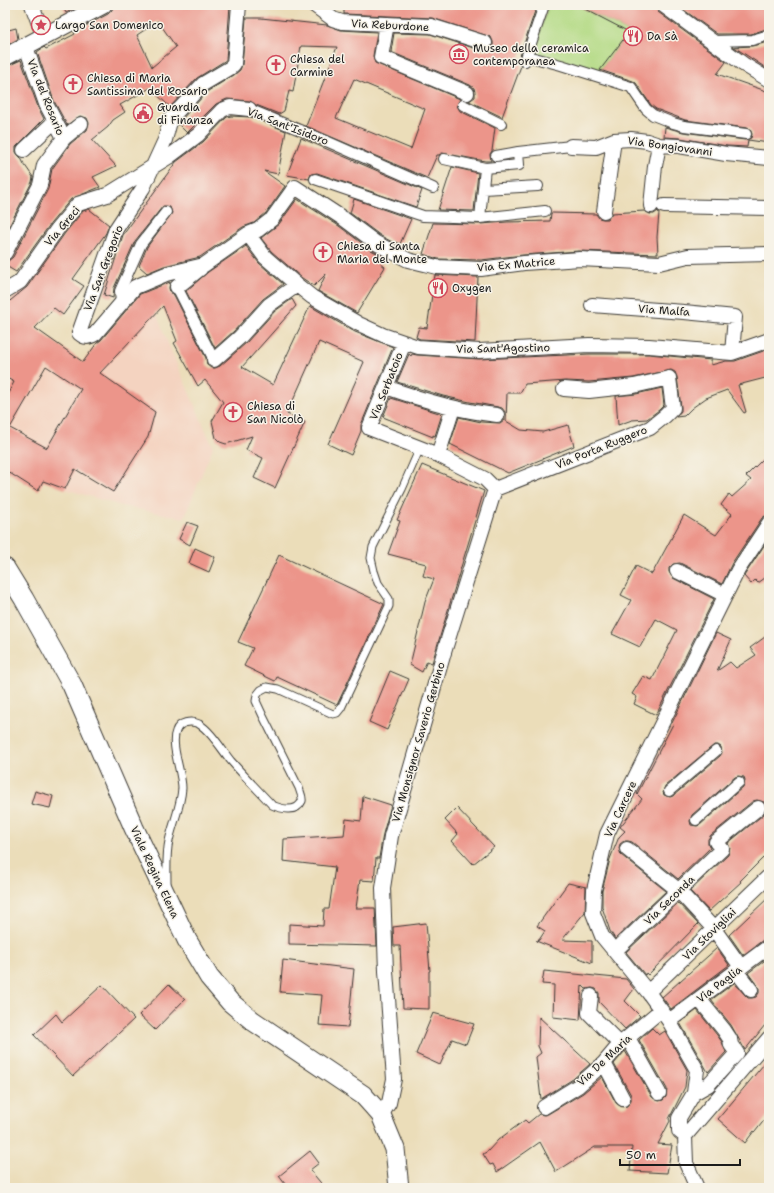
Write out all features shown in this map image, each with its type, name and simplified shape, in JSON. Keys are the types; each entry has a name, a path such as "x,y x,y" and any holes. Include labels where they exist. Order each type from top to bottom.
{"main road":[{"name":"Viale Regina Elena","path":"5,568 72,685 134,828 191,946 210,977 230,1002 253,1021 363,1095 381,1115 395,1149 399,1188"}],"street":[{"path":"32,5 44,37"},
{"path":"5,57 103,5"},
{"name":"Via San Gregorio","path":"79,332 116,229 143,188 166,140 171,118 203,84 234,64 238,5"},
{"name":"Via Reburdone","path":"314,5 333,19 342,22 431,26 485,43"},
{"path":"544,5 526,58 561,65 631,87 646,109 653,115 673,123 684,126 746,134"},
{"path":"663,5 743,64 769,80"},
{"path":"387,24 381,57 465,99 501,124"},
{"path":"712,41 752,40 769,35"},
{"name":"Via del Rosario","path":"5,253 40,186 44,165 64,138 46,104 26,47"},
{"name":"Via Sant'Isidoro","path":"154,165 170,156 198,136 222,110 230,107 249,110 324,140 433,188"},
{"path":"24,150 55,121"},
{"path":"64,138 81,124"},
{"name":"Via Bongiovanni","path":"496,156 572,146 596,147 614,140 631,139 647,141 660,145 679,146 726,154 769,158"},
{"path":"604,211 614,140"},
{"path":"660,145 655,166 657,206 769,208"},
{"path":"444,159 485,168 519,165 518,152"},
{"name":"Via Greci","path":"5,292 20,282 58,228 78,204 107,195 154,165"},
{"path":"480,218 485,168"},
{"path":"315,179 424,216 480,218 546,211"},
{"path":"483,189 538,186"},
{"name":"Via Ex Matrice","path":"79,332 83,337 89,338 95,334 135,287 166,274 204,266 248,234 258,230 272,219 295,187 344,219 376,243 408,260 437,267 481,269 524,263 580,259 659,263 688,256 769,254"},
{"path":"121,303 120,291 141,244 166,212"},
{"name":"Via Sant'Agostino","path":"248,234 265,257 312,297 359,324 383,335 418,347 479,351 588,345 626,345 732,353 769,340"},
{"path":"204,266 177,287 214,360 240,337 269,305 297,285"},
{"name":"Via Malfa","path":"592,305 735,317 732,353"},
{"name":"Via Serbatoio","path":"404,343 369,428 438,455"},
{"name":"Via Porta Ruggero","path":"495,489 650,428 673,408 670,378 634,386 589,391 564,389"},
{"path":"386,386 414,397 453,408 473,412 497,414"},
{"path":"453,408 438,455 485,479 495,489"},
{"name":"Via Monsignor Saverio Gerbino","path":"381,1115 389,1103 394,1079 386,971 383,888 391,836 445,649 495,489"},
{"name":"Via Carcere","path":"685,1136 679,1131 679,1118 694,1093 697,1070 665,1016 648,992 602,936 593,913 594,890 607,834 738,570 769,523"},
{"path":"677,571 725,595"},
{"path":"669,791 716,751"},
{"path":"696,820 740,782"},
{"name":"Via Seconda","path":"615,952 758,808"},
{"path":"627,849 678,890 714,929 751,990"},
{"name":"Via Stovigliai","path":"648,992 769,876"},
{"name":"Via Paglia","path":"665,1016 698,999 768,947"},
{"path":"591,996 589,1013 624,1041 659,1093"},
{"path":"694,1093 708,1085 737,1053 731,1046 730,1039 724,1030 698,999"},
{"name":"Via De Maria","path":"544,1107 578,1086 604,1063 624,1041 665,1016"},
{"path":"697,1188 686,1163 685,1136 769,1038"},
{"path":"604,1063 623,1099"}],"lane":[{"path":"168,899 167,876 169,842 182,794 182,779 176,752 176,730 181,725 188,722 194,722 200,725 272,805 280,809 288,809 295,807 301,802 302,799 299,788 256,701 257,695 261,690 267,687 278,689 333,714 337,713 341,708 389,606 389,599 378,583 374,571 371,558 373,547 402,489 420,448"}],"shaded area":[{"path":"156,313 213,447 184,518 122,506 65,489 45,480 38,491 5,470 5,334 84,363 115,357"}],"green space":[{"path":"548,5 577,5 629,32 598,73 533,53"}],"building":[{"path":"62,5 82,5 66,13"},
{"path":"113,5 230,5 226,60 197,78 170,107 150,88 120,105 125,112 113,120 108,127 92,140 116,166 93,177 100,187 71,199 51,223 16,272 6,266 8,261 13,257 48,189 52,169 70,144 87,130 89,123 87,118 80,116 67,125 54,101 37,52 44,47 46,49 75,34 74,32 108,14 112,10","holes":["158,21 176,47 152,67 137,35"]},
{"path":"344,5 433,5 452,9 454,5 537,5 519,59 521,66 502,117 469,101 475,97 474,88 470,85 391,52 394,33 430,34 483,51 490,49 493,46 491,37 432,18 344,14"},
{"path":"577,5 655,5 658,12 726,62 717,74 769,92 769,143 748,140 747,147 727,146 680,138 664,137 665,127 683,132 745,140 751,138 752,134 750,129 747,128 685,120 656,109 651,105 636,83 600,70 629,32"},
{"path":"677,5 769,5 769,16 766,29 751,34 717,34"},
{"path":"246,18 261,18 327,25 341,30 377,32 373,56 375,63 460,99 457,105 460,111 495,128 492,151 490,154 491,161 442,153 437,155 427,178 306,126 337,47 301,46 293,92 289,91 284,111 279,114 250,101 227,99 216,104 187,133 178,124 179,122 208,91 234,75 240,70 242,65","holes":["354,79 425,109 411,149 336,118"]},
{"path":"16,28 18,39 5,46 5,31"},
{"path":"769,42 769,70 734,47 752,46"},
{"path":"21,60 38,107 44,119 16,147 16,152 33,177 32,182 5,234 5,67"},
{"path":"227,117 251,117 286,131 278,174 264,171 285,186 266,213 254,223 243,227 200,257 164,266 147,273 139,266 147,247 172,213 170,207 163,206 135,241 114,288 113,298 104,295 123,235 176,162 203,142"},
{"path":"301,138 422,190 416,207 317,173 311,174 309,179 287,175"},
{"path":"452,167 478,173 474,211 438,210"},
{"name":"Chiesa di Santa Maria del Monte","path":"297,199 339,226 371,250 384,257 380,263 385,267 357,313 318,291 326,274 314,286 302,278 271,251 261,238 279,224"},
{"path":"354,199 411,219 400,244 394,243 381,236 350,213"},
{"path":"89,209 109,225 106,233 73,279 84,286 63,315 54,308 35,328 83,362 97,343 140,294 170,282 170,292 174,295 206,358 207,365 211,368 215,368 220,366 246,343 275,311 292,299 296,306 242,367 273,385 310,306 355,332 393,347 361,425 361,431 351,455 328,444 364,362 319,342 287,414 305,422 275,488 254,478 263,458 246,450 252,436 226,444 220,442 216,438 212,421 223,402 205,380 198,386 174,343 177,341 163,306 100,373 155,412 148,437 113,492 75,469 65,489 43,481 38,491 5,470 5,399 14,382 5,377 5,305 27,287 65,233 83,211","holes":["46,366 81,389 47,448 10,428"]},
{"path":"644,211 650,214 654,214 658,211 659,213 657,237 658,254 579,251 481,260 438,259 423,254 433,223 480,224 550,221 551,213 596,214 599,218 608,219 612,213"},
{"path":"246,246 259,263 283,284 263,299 234,331 215,348 186,291 208,272"},
{"path":"435,275 478,277 475,342 420,339 416,337 419,327 427,328"},
{"path":"769,349 769,377 738,385 746,412 744,413 727,390 706,398 684,416 676,417 681,411 681,407 677,377 675,372 671,370 633,378 589,382 565,381 525,384 520,393 507,393 506,421 521,430 543,432 568,425 574,446 508,473 450,444 459,417 481,422 500,423 504,420 505,416 505,412 502,408 443,396 397,382 409,354 411,356 412,354 479,359 589,354 649,354 711,360 711,365 726,361 735,361"},
{"path":"662,388 664,405 659,410 647,419 632,420 618,425 616,396 636,394"},
{"path":"391,398 442,414 435,436 433,435 433,437 383,417"},
{"path":"769,453 769,515 762,518 732,563 722,584 680,563 673,564 669,568 669,572 673,578 714,599 656,715 634,704 637,697 632,694 643,676 652,680 677,630 656,619 640,647 612,634 631,600 621,595 636,566 652,574 684,515 716,535 732,514 721,505 729,494 732,497 751,480 746,476"},
{"path":"422,465 484,491 432,663 427,661 422,672 410,665 425,602 434,579 423,576 426,564 388,554 400,521 397,520"},
{"path":"187,522 198,526 190,545 179,539"},
{"path":"769,538 769,575 758,583 755,580 751,584 744,576"},
{"path":"195,548 215,557 209,572 189,563"},
{"path":"279,555 384,604 337,705 277,677 275,681 244,666 253,648 238,642"},
{"path":"716,633 731,640 717,671 730,662 736,668 756,655 750,648 769,634 769,852 740,881 741,882 709,911 690,891 728,855 730,848 728,843 764,814 766,807 764,802 757,800 753,801 711,835 708,839 710,848 678,879 632,842 624,841 620,844 619,848 621,855 666,891 615,939 610,931 602,907 602,891 610,859 619,837 625,831 620,827 642,799 637,794 673,724 672,723","holes":["714,745 721,747 722,753 720,756 673,796 670,797 664,795 663,792 665,786","738,776 744,777 745,780 743,787 700,825 691,825 690,821 692,815"]},
{"path":"390,671 409,679 387,730 369,722"},
{"path":"35,791 53,796 50,808 31,804"},
{"path":"363,796 391,805 383,834 379,858 376,858 374,881 360,880 356,908 375,908 377,946 289,944 289,924 323,926 324,909 329,909 335,867 283,861 284,839 344,835 346,819 361,821"},
{"path":"457,808 494,847 473,864 452,841 458,834 445,820"},
{"path":"568,883 586,887 585,912 562,940 592,941 592,963 536,941 539,940 545,931 537,926"},
{"path":"769,897 769,939 763,940 743,955 729,935"},
{"path":"678,903 698,924 648,975 646,973 645,975 626,952"},
{"path":"426,923 430,971 429,1009 403,1008 400,946 394,946 393,927"},
{"path":"717,948 729,965 671,1009 662,997"},
{"path":"768,958 769,1020 745,1050 731,1025 711,1000 734,983 748,998 756,997 759,993 759,988 748,973"},
{"path":"283,960 354,969 348,1027 319,1025 322,995 280,992"},
{"path":"544,971 626,979 634,989 625,1001 640,1016 625,1029 599,1002 599,993 596,989 586,989 582,985 580,1020 553,1017 554,985 542,984"},
{"path":"169,984 185,999 155,1030 139,1015"},
{"path":"102,985 134,1019 73,1076 34,1035 56,1014 62,1022"},
{"path":"697,1010 722,1042 726,1052 708,1072 680,1023"},
{"path":"433,1013 474,1024 466,1044 452,1039 440,1065 416,1054"},
{"path":"539,1017 590,1064 573,1079 541,1099 536,1057 541,1053 538,1046"},
{"path":"652,1028 659,1035 665,1031 687,1070 685,1087 658,1144 672,1145 667,1173 630,1171 632,1147 595,1147 556,1172 540,1142 497,1172 493,1164 490,1165 483,1154 488,1151 498,1140 525,1120 528,1123 539,1114 548,1114 583,1093 602,1077 616,1103 622,1107 627,1106 631,1100 631,1095 614,1064 625,1051 652,1097 659,1101 663,1100 666,1097 667,1089 639,1040"},
{"path":"769,1058 769,1114 745,1143 718,1119"},
{"path":"310,1151 319,1163 310,1170 325,1188 288,1188 279,1176"}],"place":[{"name":"Largo San Domenico","path":"41,25"},
{"name":"Da Sà","path":"633,36"},
{"name":"Museo della ceramica contemporanea","path":"459,54"},
{"name":"Chiesa del Carmine","path":"276,65"},
{"name":"Chiesa di Maria Santissima del Rosario","path":"73,84"},
{"name":"Guardia di Finanza","path":"143,113"},
{"name":"Chiesa di Santa Maria del Monte","path":"323,252"},
{"name":"Oxygen","path":"438,288"},
{"name":"Chiesa di San Nicolò","path":"233,412"}]}
